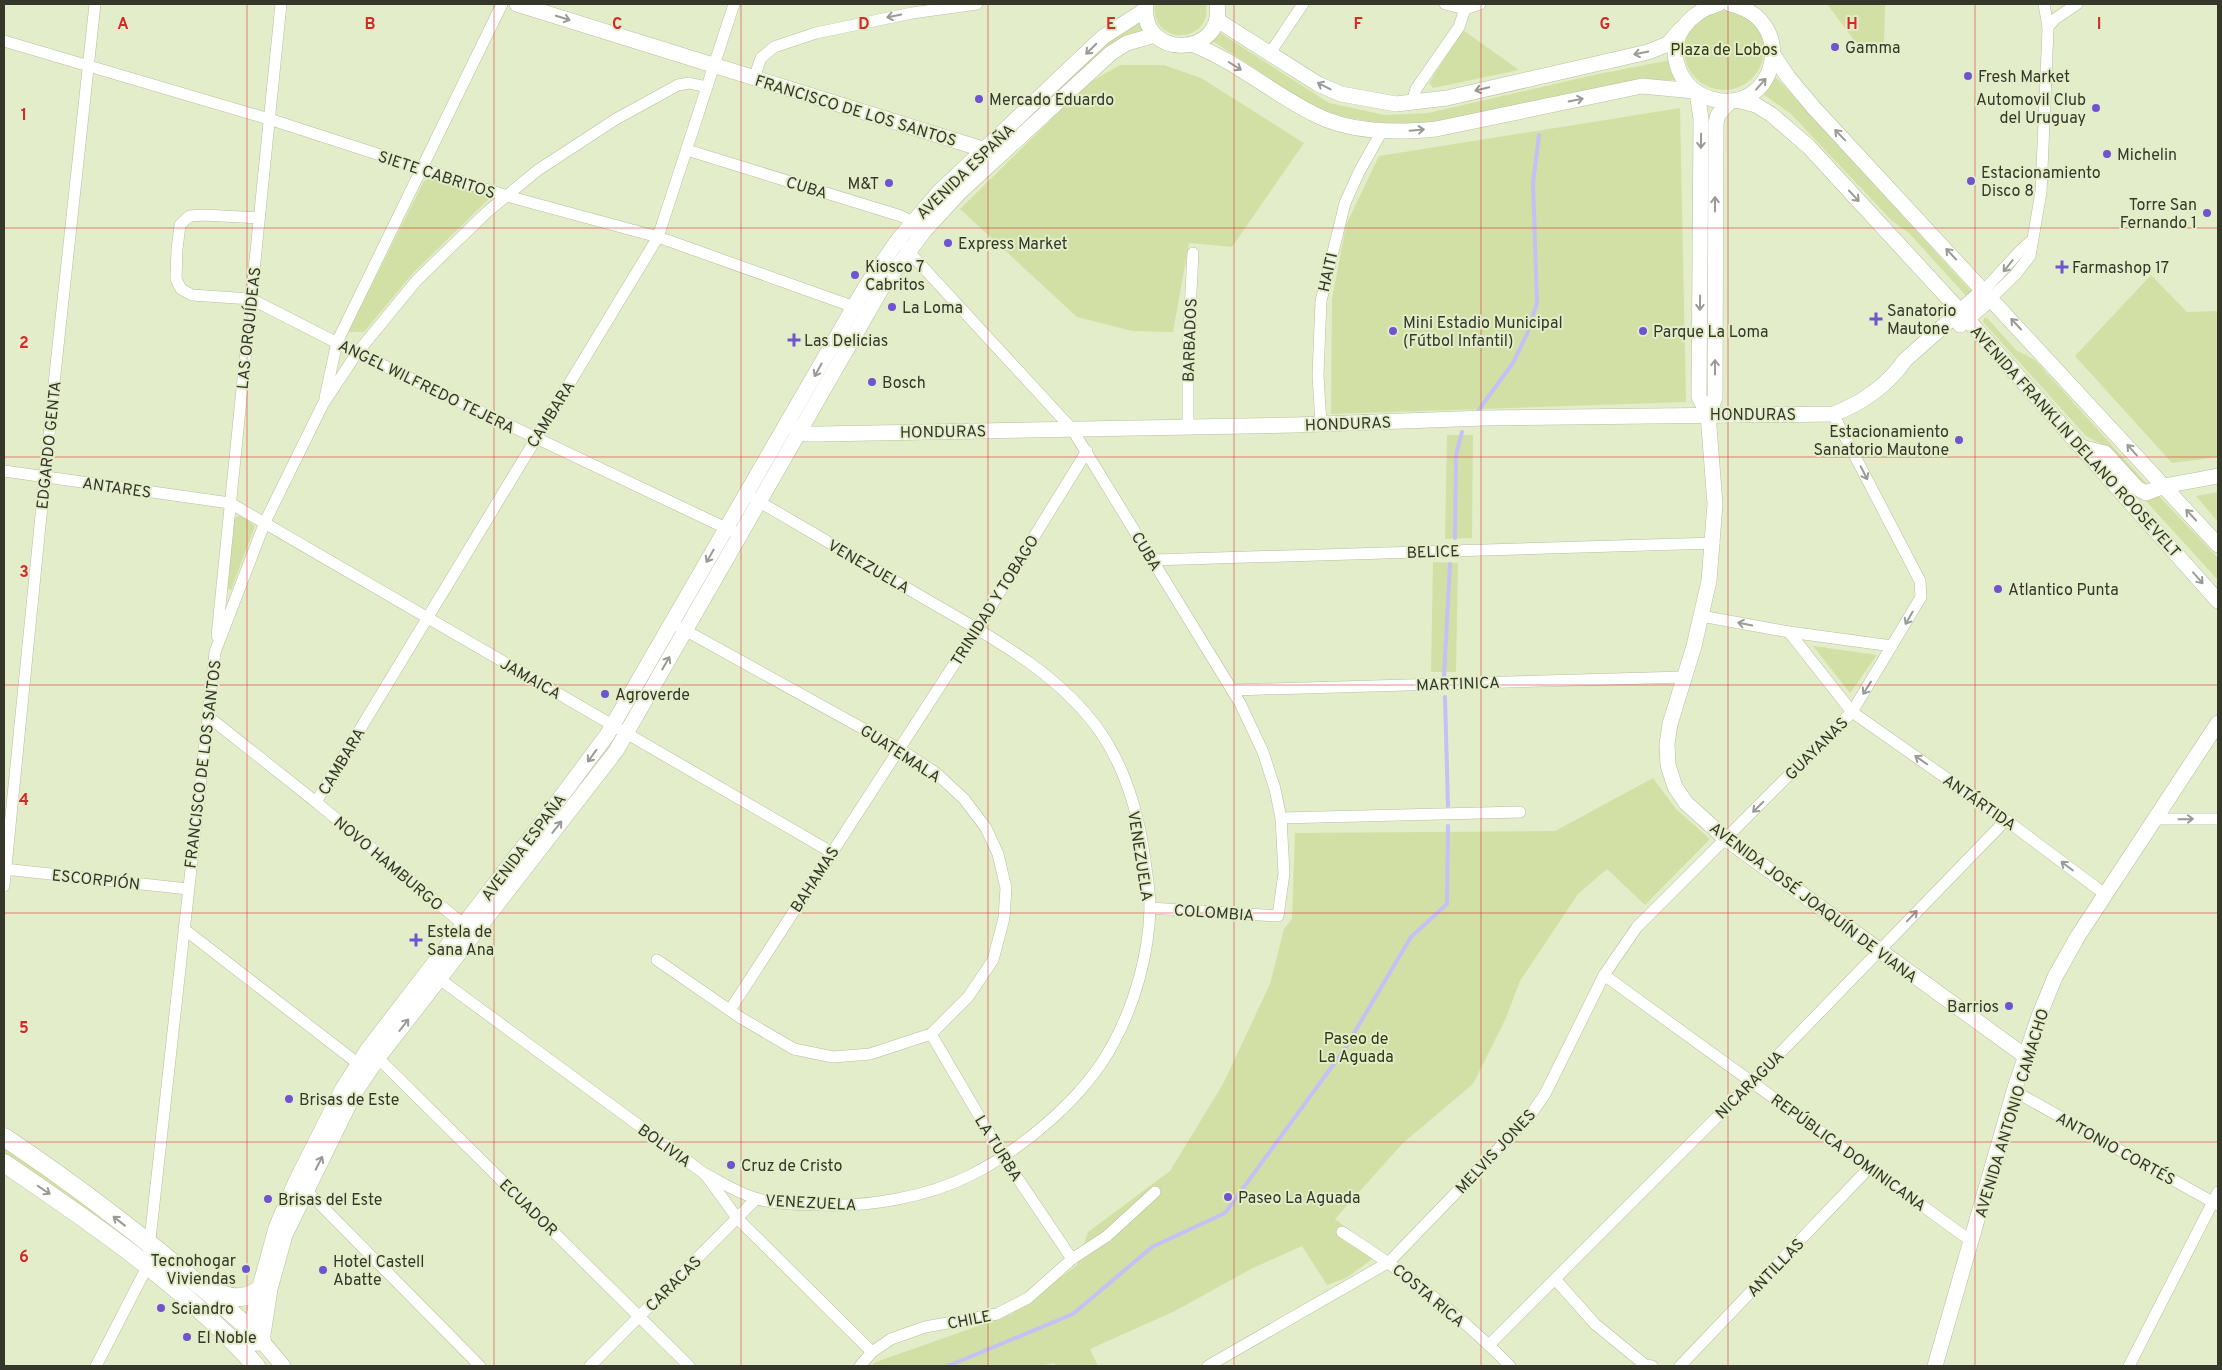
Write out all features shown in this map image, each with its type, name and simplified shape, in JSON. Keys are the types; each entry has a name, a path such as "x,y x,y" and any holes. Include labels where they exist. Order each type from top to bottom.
{"main road":[{"name":"FRANCISCO DE LOS SANTOS","path":"517,4 992,152"},
{"path":"1192,44 1207,35 1217,20 1217,4"},
{"path":"1689,4 1676,42 1677,62 1684,81 1695,92"},
{"path":"1217,20 1318,84 1341,94 1383,103 1412,103 1648,52 1668,44 1692,16 1706,7 1718,4"},
{"path":"1733,100 1748,95 1762,83 1771,68 1774,56 1772,40 1766,26 1757,16 1738,4"},
{"path":"1145,7 1148,26 1155,35 1172,45 1192,44 1213,53 1313,114 1370,130 1436,129 1642,86 1695,92"},
{"name":"AVENIDA ESPAÑA","path":"992,152 1103,37 1145,7"},
{"name":"AVENIDA ESPAÑA","path":"469,929 612,726 678,627 861,309 940,191 992,152 1111,53 1134,40 1155,35"},
{"name":"AVENIDA FRANKLIN DELANO ROOSEVELT","path":"1774,56 1788,77 1814,108 1988,294 2218,545"},
{"name":"AVENIDA FRANKLIN DELANO ROOSEVELT","path":"1695,92 1716,100 1733,100 1756,105 1772,115 1809,147 2084,448 2218,601"},
{"name":"AVENIDA JOSÉ JOAQUÍN DE VIANA","path":"1695,92 1701,119 1715,398 1708,414 1715,504 1714,543 1694,646 1666,744 1668,765 1676,787 1686,803 1726,839 2025,1056"},
{"name":"AVENIDA JOSÉ JOAQUÍN DE VIANA","path":"1707,249 1716,123 1718,115 1733,100"},
{"name":"HONDURAS","path":"794,427 806,434 820,434 1708,414 1833,414 1858,404 1897,372 1908,367 1988,294"},
{"path":"2084,448 2105,453 2143,492 2218,476"},
{"name":"AVENIDA ESPAÑA","path":"251,1340 301,1185 343,1088 363,1068 469,929 616,751 678,627"},
{"name":"AVENIDA ANTONIO CAMACHO","path":"1935,1366 2025,1056 2055,978 2078,936 2218,723"},
{"path":"4,1137 59,1174 204,1288 251,1340 256,1366"},
{"path":"4,1163 251,1340 283,1366"},
{"name":"AVENIDA ESPAÑA","path":"251,1340 259,1290 276,1228 301,1185"},
{"path":"204,1288 224,1296 241,1298 250,1296 259,1290"}],"street":[{"name":"EDGARDO GENTA","path":"4,886 95,4"},
{"name":"LAS ORQUÍDEAS","path":"215,652 281,4"},
{"path":"323,404 336,342 502,4"},
{"name":"CAMBARA","path":"316,802 658,237 734,4"},
{"path":"754,78 761,58 774,47 816,33 902,14 977,4"},
{"path":"1270,53 1303,4"},
{"path":"1445,4 1465,9 1480,4"},
{"path":"1988,294 2031,241 2041,192 2048,27 2044,4"},
{"path":"2048,27 2055,19 2077,4"},
{"path":"1412,103 1416,89 1460,27 1465,9"},
{"name":"SIETE CABRITOS","path":"4,41 269,119 506,196 658,237 861,309"},
{"name":"FRANCISCO DE LOS SANTOS","path":"96,1366 147,1267 188,889 210,718 215,652 265,522 323,404 357,353 417,280 487,212 569,147 678,85 689,83 707,87"},
{"name":"HAITI","path":"1321,424 1318,375 1321,301 1345,203 1359,172 1382,131"},
{"name":"CUBA","path":"686,150 919,225"},
{"path":"251,299 192,295 181,290 176,279 177,249 180,225 190,216 259,218"},
{"name":"CUBA","path":"903,245 1072,429 1232,690 1263,752 1276,789 1281,818 1284,873 1278,916"},
{"name":"BARBADOS","path":"1188,427 1188,350 1193,253"},
{"name":"ANGEL WILFREDO TEJERA","path":"251,299 357,353 733,532"},
{"name":"GUAYANAS","path":"1726,839 1852,712 1921,597 1920,581 1833,414"},
{"name":"TRINIDAD Y TOBAGO","path":"898,748 977,629 1086,451"},
{"name":"ANTARES","path":"4,471 230,503"},
{"name":"VENEZUELA","path":"705,1174 756,1199 850,1206 892,1200 939,1187 970,1175 1050,1122 1080,1091 1113,1045 1122,1026 1141,968 1150,908 1141,834 1133,802 1120,768 1102,735 1071,695 1029,663 977,629 753,498"},
{"name":"JAMAICA","path":"230,503 831,852"},
{"name":"BELICE","path":"1152,560 1714,543"},
{"path":"1701,616 1789,632 1892,646"},
{"name":"GUATEMALA","path":"657,960 730,1010 794,1049 833,1057 870,1054 931,1034 968,997 993,960 1004,918 1006,888 998,854 986,828 964,799 936,773 898,748 678,627"},
{"name":"ANTÁRTIDA","path":"1789,632 1852,712 2006,820 2106,895"},
{"name":"MARTINICA","path":"1232,690 1684,677"},
{"name":"NOVO HAMBURGO","path":"210,718 316,802 469,929"},
{"name":"BAHAMAS","path":"730,1010 898,748"},
{"path":"1281,818 1520,812"},
{"path":"2154,820 2218,819"},
{"name":"NICARAGUA","path":"1489,1345 1753,1081 2006,820"},
{"name":"MELVIS JONES","path":"1208,1366 1389,1262 1529,1117 1545,1094 1604,975 1637,927 1726,839"},
{"name":"ESCORPIÓN","path":"5,869 188,889"},
{"name":"COLOMBIA","path":"1150,908 1278,916"},
{"path":"184,929 363,1068"},
{"name":"BOLIVIA","path":"434,975 705,1174 737,1218 872,1352"},
{"name":"REPÚBLICA DOMINICANA","path":"1604,975 1753,1081 1869,1168 1971,1241"},
{"name":"LA TURBA","path":"931,1034 1002,1155 1072,1259"},
{"name":"ECUADOR","path":"373,1053 689,1366"},
{"name":"ANTONIO CORTÉS","path":"2014,1092 2216,1200"},
{"name":"ANTILLAS","path":"1680,1366 1869,1168"},
{"path":"301,1185 480,1366"},
{"name":"CHILE","path":"860,1366 872,1352 891,1339 925,1327 997,1314 1028,1298 1072,1259 1107,1236 1155,1192"},
{"name":"CARACAS","path":"590,1366 756,1199"},
{"path":"2129,1366 2216,1200"},
{"name":"COSTA RICA","path":"1342,1232 1389,1262 1489,1345 1510,1366"},
{"path":"1555,1279 1595,1324 1646,1365 1652,1366"}],"green space":[{"path":"1155,4 1206,4 1206,17 1200,27 1191,33 1181,35 1170,33 1161,27 1156,18"},
{"path":"1827,4 1885,4 1884,44 1857,44"},
{"name":"Plaza de Lobos","path":"1724,10 1739,13 1752,22 1761,35 1764,50 1761,65 1752,78 1739,87 1724,90 1709,87 1696,78 1687,65 1684,50 1687,35 1696,22 1709,13"},
{"path":"1141,21 1146,30 1004,142 1001,140 1105,39"},
{"path":"1463,30 1519,70 1433,88 1429,83"},
{"path":"1219,32 1329,103 1385,115 1428,113 1598,74 1671,60 1678,80 1639,80 1427,123 1385,125 1327,113 1291,93 1211,40"},
{"path":"1120,65 1164,65 1201,78 1304,143 1232,247 1189,243 1173,332 1132,331 1077,317 960,209 1087,84"},
{"path":"1773,74 1973,293 1968,298 1908,232 1892,221 1791,114 1760,92"},
{"name":"Parque La Loma","path":"1680,108 1686,402 1331,414 1332,299 1346,225 1379,156"},
{"path":"431,178 486,194 489,199 413,273 364,332 348,332 424,181"},
{"path":"2151,275 2187,312 2218,311 2218,457 2172,463 2075,356"},
{"path":"1984,318 1987,318 2016,350 2035,360 2147,484 2144,486 2105,446 2086,436 1983,322"},
{"path":"1447,435 1473,435 1472,538 1445,539"},
{"path":"2218,492 2218,522 2196,496"},
{"path":"2156,493 2218,558 2218,580 2144,499"},
{"path":"241,515 255,526 231,590 227,588 234,518"},
{"path":"1433,562 1458,563 1456,672 1431,672"},
{"path":"1813,646 1877,655 1850,693"},
{"name":"Paseo de La Aguada","path":"1653,778 1676,809 1710,839 1645,905 1607,869 1578,894 1520,981 1506,1018 1473,1084 1403,1143 1335,1219 1381,1253 1346,1278 1327,1285 1302,1246 1251,1269 1175,1311 1090,1349 1098,1366 1055,1366 1055,1363 1040,1366 871,1366 876,1362 1012,1314 1077,1265 1088,1232 1170,1171 1223,1084 1270,984 1284,929 1292,919 1295,833 1555,831"},
{"path":"4,1144 68,1188 136,1245 4,1154"}],"waterway":[{"path":"1478,411 1513,363 1527,334 1537,303 1533,183 1539,135"},
{"path":"1455,538 1456,455 1462,432"},
{"path":"1444,677 1450,564"},
{"path":"1445,697 1448,806"},
{"path":"948,1366 1073,1314 1152,1247 1225,1213 1344,1050 1411,937 1447,904 1448,826"}],"place":[{"name":"Gamma","path":"1835,47"},
{"name":"Fresh Market","path":"1968,76"},
{"name":"Mercado Eduardo","path":"979,99"},
{"name":"Automovil Club del Uruguay","path":"2096,108"},
{"name":"Michelin","path":"2107,154"},
{"name":"Estacionamiento Disco 8","path":"1971,181"},
{"name":"M&T","path":"889,183"},
{"name":"Torre San Fernando 1","path":"2207,213"},
{"name":"Express Market","path":"948,243"},
{"name":"Farmashop 17","path":"2062,267"},
{"name":"Kiosco 7 Cabritos","path":"855,275"},
{"name":"La Loma","path":"892,307"},
{"name":"Sanatorio Mautone","path":"1876,319"},
{"name":"Mini Estadio Municipal (Fútbol Infantil)","path":"1393,331"},
{"name":"Parque La Loma","path":"1643,331"},
{"name":"Las Delicias","path":"794,340"},
{"name":"Bosch","path":"872,382"},
{"name":"Estacionamiento Sanatorio Mautone","path":"1959,440"},
{"name":"Atlantico Punta","path":"1998,589"},
{"name":"Agroverde","path":"605,694"},
{"name":"Estela de Sana Ana","path":"416,940"},
{"name":"Barrios","path":"2009,1006"},
{"name":"Brisas de Este","path":"289,1099"},
{"name":"Cruz de Cristo","path":"731,1165"},
{"name":"Paseo La Aguada","path":"1228,1197"},
{"name":"Brisas del Este","path":"268,1199"},
{"name":"Tecnohogar Viviendas","path":"246,1269"},
{"name":"Hotel Castell Abatte","path":"323,1270"},
{"name":"Sciandro","path":"161,1308"},
{"name":"El Noble","path":"187,1337"}]}
